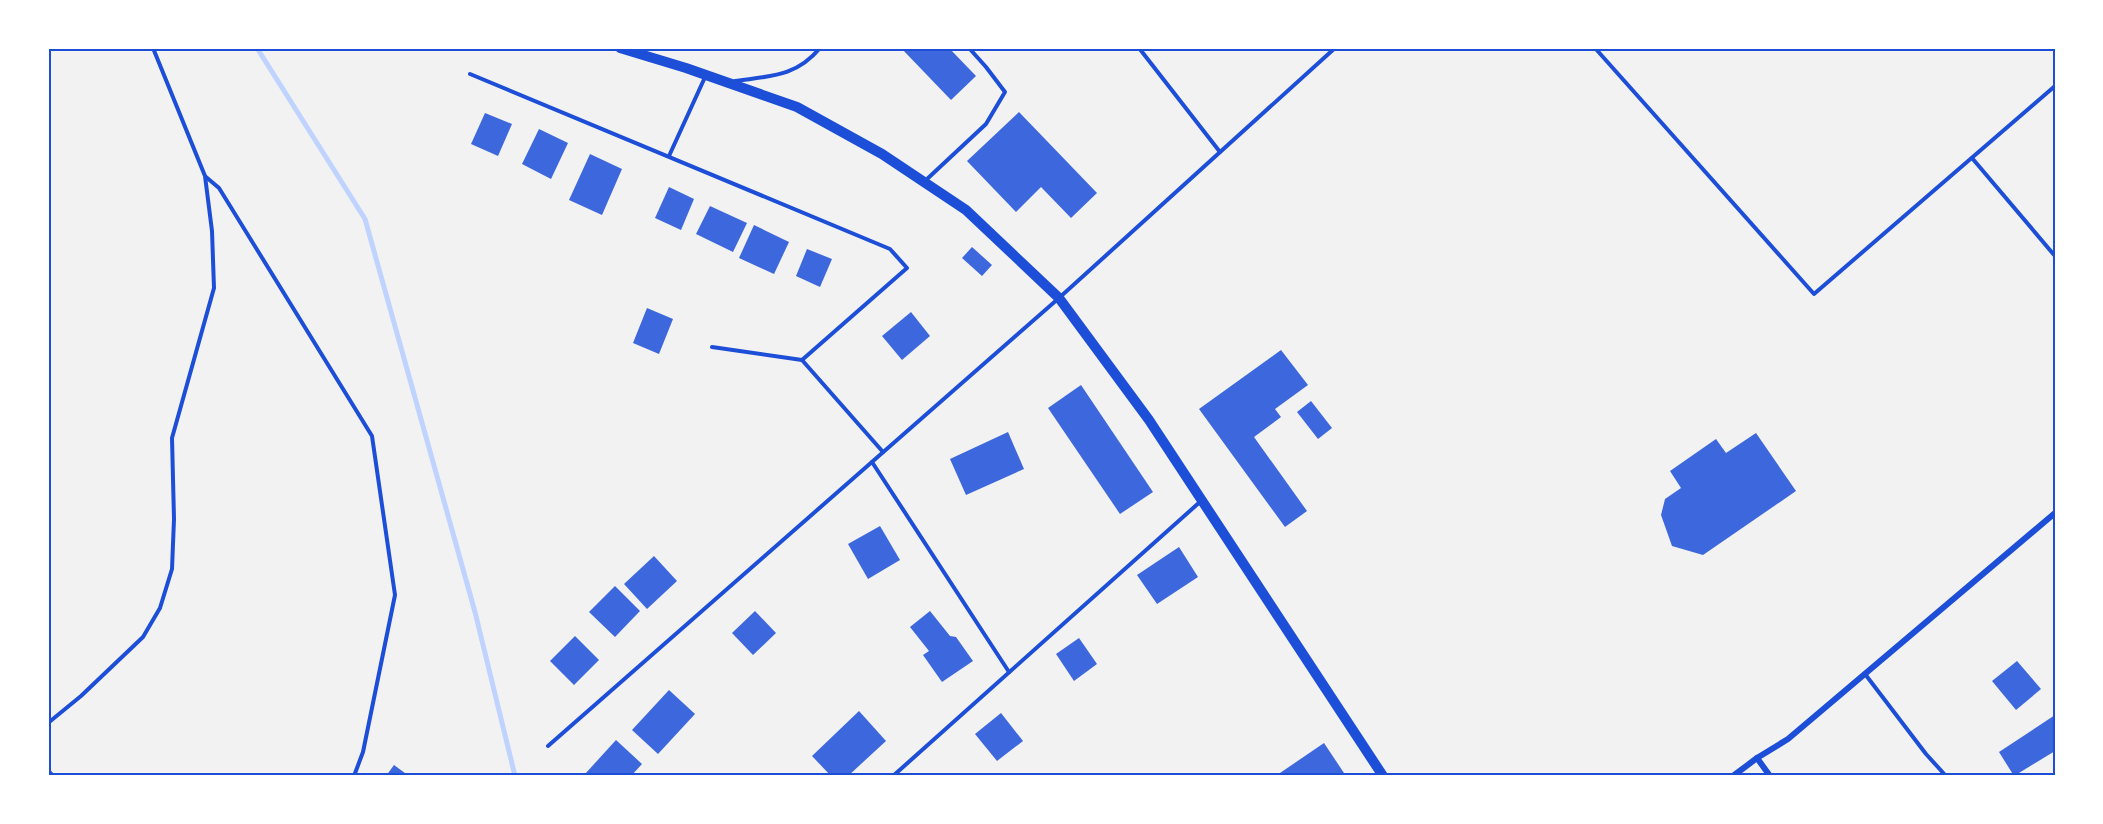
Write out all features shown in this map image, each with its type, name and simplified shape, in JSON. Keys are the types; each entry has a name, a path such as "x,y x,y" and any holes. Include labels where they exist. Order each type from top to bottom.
{"street":[{"path":"620,48 707,75 797,107 882,154 966,210 1059,298 1149,420 1383,776"},
{"path":"1733,776 1788,739 2055,513"},
{"path":"1757,758 1770,776"},
{"path":"48,772 52,776"}],"lane":[{"path":"48,723 81,696 143,637 160,608 172,568 174,519 172,438 214,288 213,231 205,176 153,48"},
{"path":"728,82 787,73 810,60 820,48"},
{"path":"924,182 986,124 1005,92 969,48"},
{"path":"1139,48 1220,152"},
{"path":"548,746 1059,298 1335,48"},
{"path":"1595,48 1814,294 2055,86"},
{"path":"470,74 890,249 907,268 802,360"},
{"path":"669,156 707,75"},
{"path":"1972,158 2055,256"},
{"path":"205,176 219,188 372,435 395,595 363,752 354,776"},
{"path":"712,347 802,360 883,452"},
{"path":"872,462 1009,672"},
{"path":"893,776 1202,501"},
{"path":"1865,674 1926,754 1946,776"}],"building":[{"path":"901,48 949,48 976,76 951,100"},
{"path":"1019,112 1097,193 1071,218 1041,187 1016,212 967,161"},
{"path":"485,113 512,124 498,156 471,144"},
{"path":"539,129 568,143 551,179 522,164"},
{"path":"590,154 622,169 602,215 569,200"},
{"path":"669,187 694,199 681,230 655,218"},
{"path":"710,206 747,223 733,252 696,234"},
{"path":"754,225 789,242 774,274 739,258"},
{"path":"972,247 992,265 982,276 962,258"},
{"path":"807,249 832,259 820,287 796,276"},
{"path":"647,308 673,319 659,354 633,343"},
{"path":"911,312 930,336 902,360 882,336"},
{"path":"1281,350 1308,385 1275,409 1281,417 1254,437 1307,511 1285,527 1199,409"},
{"path":"1081,385 1153,492 1120,514 1048,408"},
{"path":"1311,401 1332,428 1318,439 1297,412"},
{"path":"1008,432 1024,469 966,495 950,459"},
{"path":"1756,433 1796,491 1703,555 1672,546 1661,515 1665,499 1681,488 1670,471 1716,439 1726,453"},
{"path":"880,526 900,560 868,579 848,544"},
{"path":"1179,547 1198,577 1157,604 1137,575"},
{"path":"654,556 677,581 647,609 624,584"},
{"path":"615,586 640,611 615,637 589,612"},
{"path":"755,611 776,633 753,655 732,633"},
{"path":"930,611 950,636 956,637 973,661 942,682 923,655 929,651 910,627"},
{"path":"575,636 599,660 574,685 550,661"},
{"path":"1079,638 1097,664 1074,681 1056,654"},
{"path":"2017,661 2041,689 2016,710 1992,681"},
{"path":"669,690 695,714 658,754 632,730"},
{"path":"859,711 886,741 848,776 831,776 812,756"},
{"path":"1001,713 1023,741 997,761 975,734"},
{"path":"2055,715 2055,751 2014,776 1999,752"},
{"path":"616,740 642,764 631,776 587,776 585,774"},
{"path":"1324,743 1346,776 1282,776 1280,773"},
{"path":"394,765 409,776 386,776"}],"waterway":[{"path":"257,48 365,219 475,612 515,776"}]}
